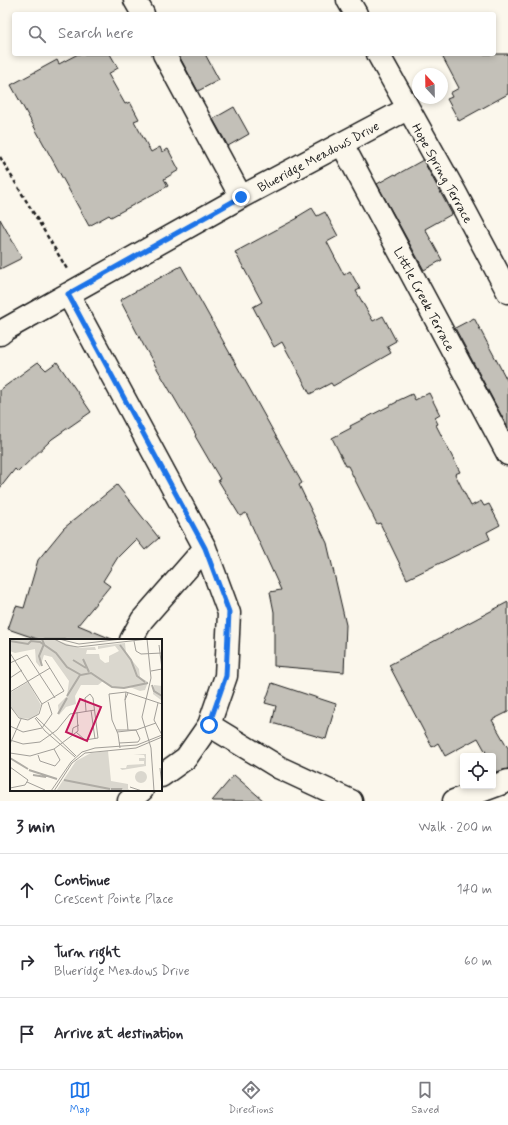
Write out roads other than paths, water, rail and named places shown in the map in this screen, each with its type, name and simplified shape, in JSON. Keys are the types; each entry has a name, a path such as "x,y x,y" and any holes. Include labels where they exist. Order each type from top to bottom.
{"street":[{"path":"135,0 142,12"},
{"path":"348,0 355,12"},
{"path":"165,56 241,197"},
{"name":"Hope Spring Terrace","path":"379,56 508,292"},
{"name":"Blueridge Meadows Drive","path":"0,334 6,329 241,197 407,109"},
{"name":"Little Creek Terrace","path":"342,144 508,454"},
{"path":"73,291 205,548 229,612 226,676 209,725 186,758 162,775"},
{"path":"132,639 142,620 205,548"},
{"path":"209,725 280,768 335,795 351,801"},
{"path":"454,801 508,781"},
{"path":"129,801 141,791"}]}
